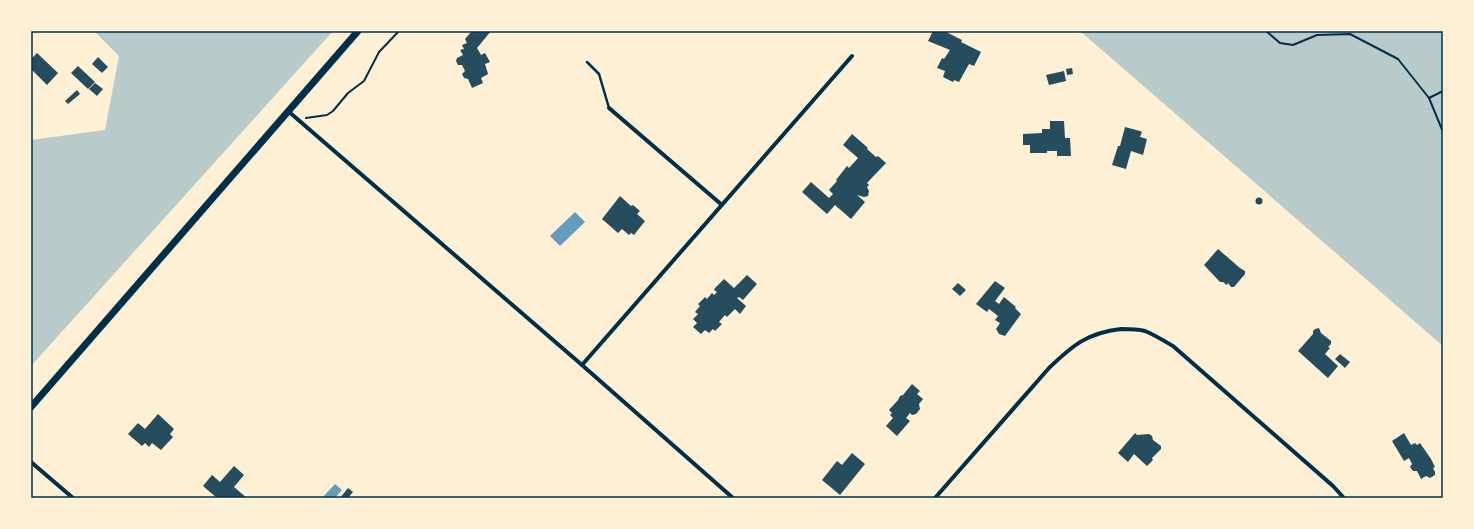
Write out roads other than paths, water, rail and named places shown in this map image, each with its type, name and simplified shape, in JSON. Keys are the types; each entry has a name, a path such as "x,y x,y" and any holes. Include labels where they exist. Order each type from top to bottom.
{"street":[{"path":"31,407 358,31"},
{"path":"582,365 852,56"},
{"path":"609,108 722,205"},
{"path":"288,111 582,365 733,498"},
{"path":"935,498 1049,368 1070,348 1086,338 1104,331 1124,329 1144,331 1158,337 1172,346 1333,486 1344,498"},
{"path":"31,462 73,498"}],"lane":[{"path":"587,62 599,74 609,108"}],"water":[{"path":"575,212 585,222 560,246 550,236"},
{"path":"335,484 342,490 335,498 322,498"}]}
